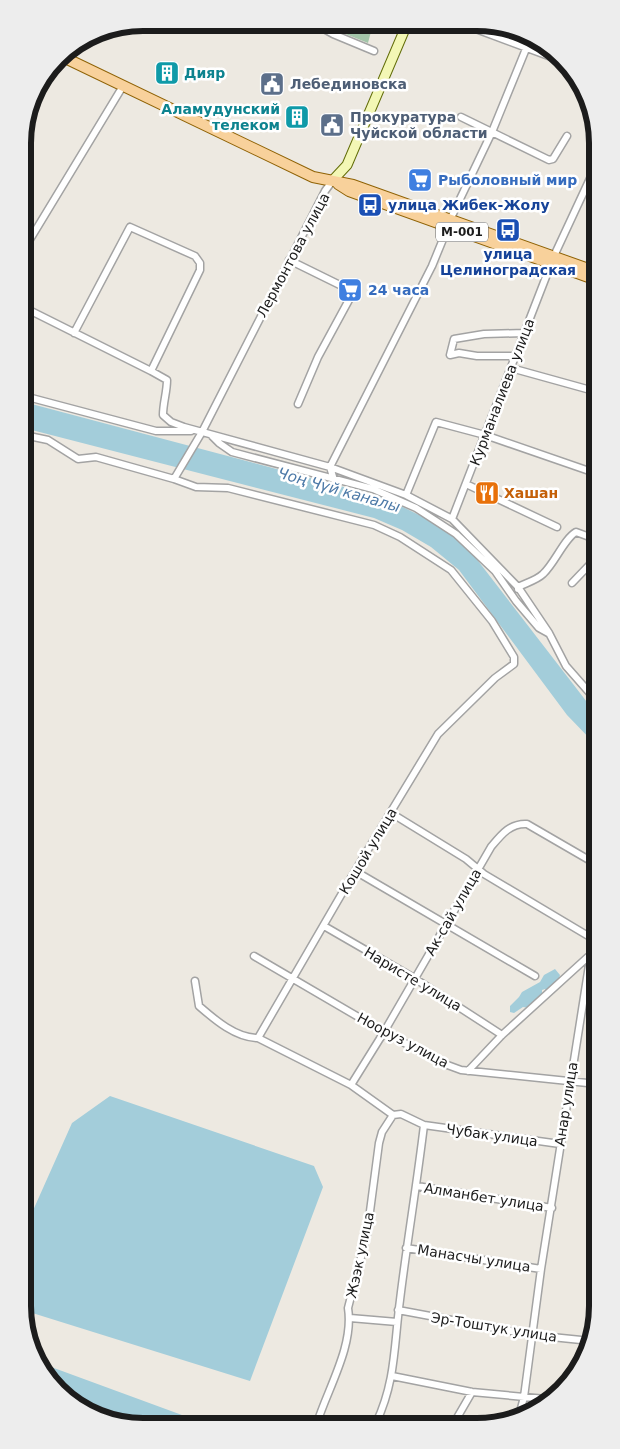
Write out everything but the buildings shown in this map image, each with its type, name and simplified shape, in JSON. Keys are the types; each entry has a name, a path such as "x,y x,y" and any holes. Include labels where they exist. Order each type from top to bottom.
{"main road":[{"name":"Лермонтова улица","path":"333,180 347,165 404,31"},
{"name":"М-001","path":"68,60 312,177 353,185 449,223 552,260 589,277"},
{"name":"М-001","path":"552,260 589,270"}],"street":[{"path":"328,31 374,51"},
{"path":"484,31 546,55"},
{"path":"334,480 330,467 432,266 449,223 492,132 528,44"},
{"path":"31,236 122,86"},
{"path":"461,117 551,160 567,136"},
{"name":"Лермонтова улица","path":"176,476 202,432 289,260 325,191 333,180"},
{"name":"Курманалиева улица","path":"452,519 552,260 589,181"},
{"path":"74,333 130,227 195,256 200,263 200,270 151,370"},
{"path":"289,260 350,290 350,298 318,357 298,404"},
{"path":"31,311 151,370 167,380 163,415 171,422 330,467 406,496 452,519 518,587 549,633 566,666 589,692"},
{"path":"516,356 477,356 459,353 450,355 454,339 484,334 525,333"},
{"path":"511,368 589,390"},
{"path":"31,398 156,431 202,432"},
{"path":"406,496 436,422 485,435 589,470"},
{"path":"210,434 232,452 373,489 416,508 456,534 495,571 516,601 539,628 549,633"},
{"path":"31,436 48,440 78,459 96,456 176,476"},
{"name":"Кошой улица","path":"176,476 196,487 228,488 374,525 400,537 452,570 492,621 514,657 514,664 495,678 438,734 355,871 258,1038"},
{"path":"466,484 557,528"},
{"path":"452,519 456,534"},
{"path":"518,587 543,575 576,532 589,537"},
{"path":"572,583 589,565"},
{"path":"516,601 518,587"},
{"name":"Анар улица","path":"391,813 589,937"},
{"name":"Ак-сай улица","path":"351,1085 384,1032 491,847 502,833 520,823 527,824 589,860"},
{"path":"355,871 535,976"},
{"name":"Наристе улица","path":"324,926 414,978 502,1034"},
{"path":"468,1071 502,1034 589,955"},
{"name":"Нооруз улица","path":"254,956 384,1032 442,1063 468,1071 589,1083"},
{"name":"Анар улица","path":"521,1409 589,960"},
{"path":"195,981 199,1006 219,1023 249,1038 258,1038 351,1085 393,1115 401,1114 424,1125 398,1310 392,1376 385,1404 378,1418"},
{"name":"Жээк улица","path":"319,1418 343,1355 350,1318 348,1308 367,1234 379,1143 382,1132 393,1115"},
{"name":"Чубак улица","path":"424,1125 560,1144"},
{"name":"Алманбет улица","path":"416,1186 552,1208"},
{"name":"Манасчы улица","path":"406,1248 541,1269"},
{"name":"Эр-Тоштук улица","path":"398,1310 532,1335 583,1340"},
{"path":"350,1318 397,1322"},
{"path":"392,1376 472,1392 540,1398"},
{"path":"457,1418 472,1392"}],"green space":[{"path":"338,31 371,31 368,43"}],"water":[{"name":"Чоң Чүй каналы","path":"31,404 378,496 441,526 472,553 589,705 589,738 567,715 459,570 431,547 402,530 374,518 31,430"},
{"path":"555,969 560,975 558,982 547,992 545,989 542,990 542,996 529,1008 523,1007 514,1013 510,1012 510,1006 522,992 540,982 544,975"},
{"path":"110,1096 314,1166 323,1187 250,1381 31,1313 31,1215 72,1123"},
{"path":"49,1366 190,1418 128,1417 107,1412 93,1406 69,1390"}],"place":[{"name":"Дияр","path":"167,73"},
{"name":"Лебединовска","path":"272,84"},
{"name":"Аламудунский телеком","path":"297,117"},
{"name":"Прокуратура Чуйской области","path":"332,125"},
{"name":"Рыболовный мир","path":"420,180"},
{"name":"улица Жибек-Жолу","path":"370,205"},
{"name":"улица Целиноградская","path":"508,230"},
{"name":"24 часа","path":"350,290"},
{"name":"Хашан","path":"487,493"}]}
